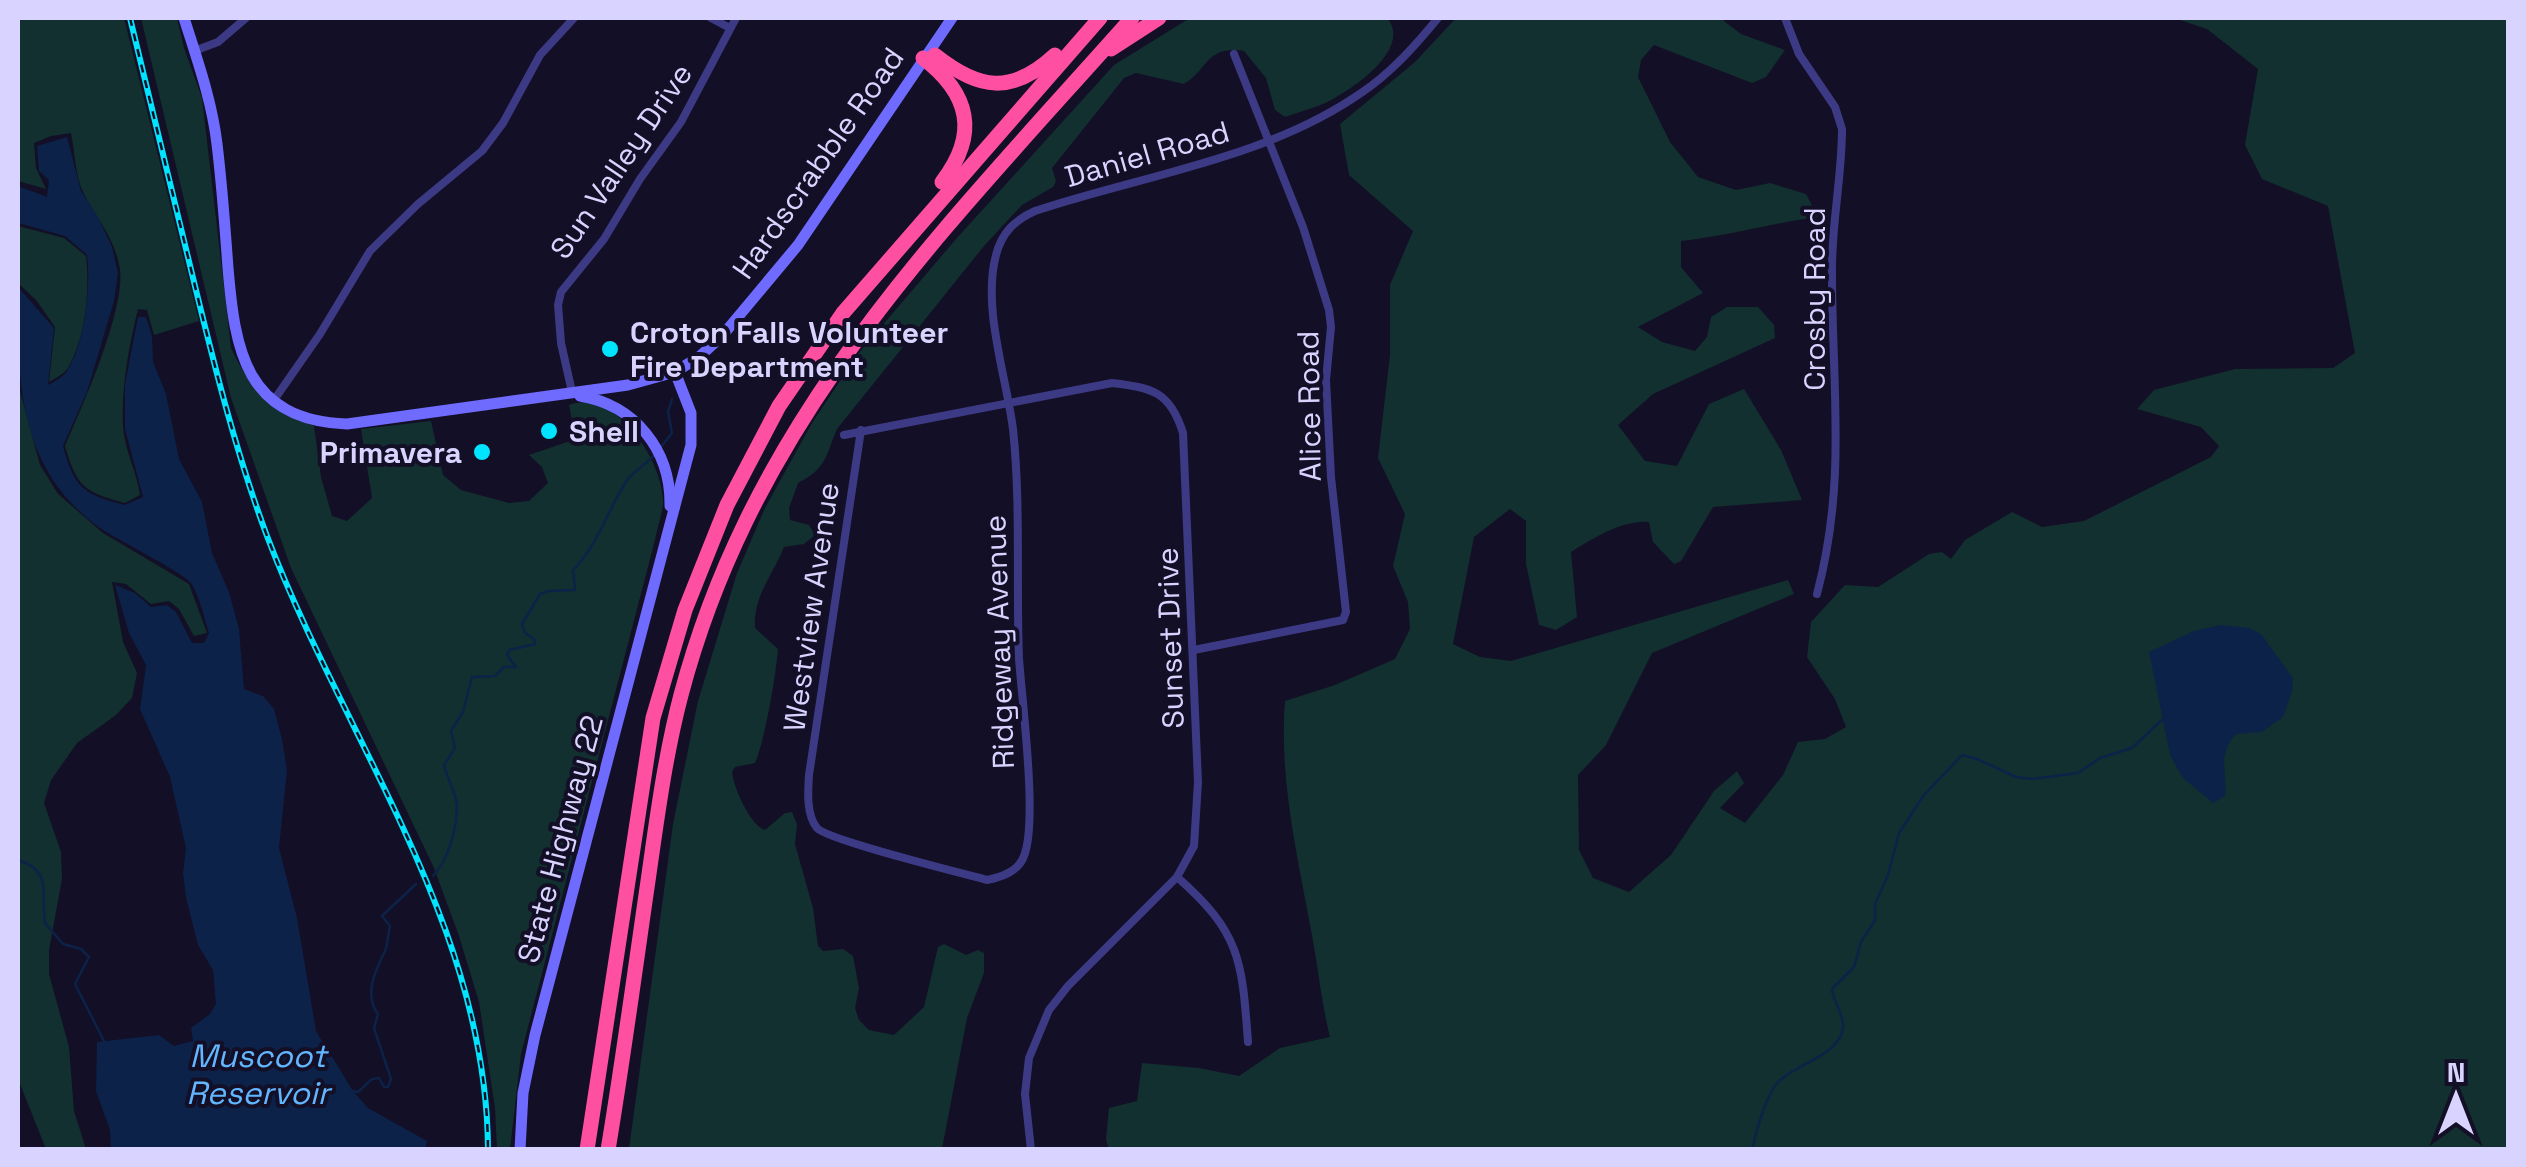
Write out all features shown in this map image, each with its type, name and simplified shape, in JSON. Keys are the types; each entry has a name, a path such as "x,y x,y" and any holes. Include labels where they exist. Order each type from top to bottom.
{"highway":[{"path":"587,1150 647,746 667,664 727,505 779,406 843,312 1100,18"},
{"path":"608,1150 668,751 696,644 736,539 794,429 862,330 1132,18"},
{"path":"1095,59 1159,18"},
{"path":"926,54 964,76 997,84 1032,74 1060,50 1080,40"},
{"path":"912,231 920,210 957,162 965,138 959,97 926,54"}],"main road":[{"path":"184,18 216,139 236,341 249,374 274,400 309,418 347,424 632,384 675,372 691,413 692,434 663,544"},
{"name":"Hardscrabble Road","path":"675,372 710,348 784,262 952,18"},
{"path":"556,394 592,398 618,408 652,440 669,482 669,514 663,544"},
{"name":"State Highway 22","path":"520,1150 523,1093 530,1056 663,544"}],"street":[{"path":"194,51 226,36 246,18"},
{"path":"274,400 370,251 418,204 482,151 502,124 540,55 574,18"},
{"path":"711,18 730,28"},
{"name":"Sun Valley Drive","path":"572,392 561,343 561,292 604,239 681,122 736,18"},
{"name":"Daniel Road","path":"1008,402 993,282 999,244 1013,224 1035,211 1268,142 1318,120 1365,91 1404,58 1438,18"},
{"name":"Crosby Road","path":"1785,18 1799,54 1835,107 1842,130 1832,276 1838,469 1831,530 1817,594"},
{"name":"Alice Road","path":"1194,650 1322,627 1343,620 1346,612 1331,477 1326,380 1329,310 1303,226 1234,54"},
{"name":"Sunset Drive","path":"844,435 1112,384 1156,392 1177,415 1186,458 1197,834 1188,862 1177,877 1049,1010 1029,1058 1025,1094 1032,1150"},
{"name":"Ridgeway Avenue","path":"808,790 814,824 820,832 987,880 1007,873 1024,856 1029,791 1008,402"},
{"name":"Westview Avenue","path":"808,790 861,430"},
{"path":"1177,877 1220,919 1236,952 1243,979 1248,1042"}],"green space":[{"path":"18,18 124,18 199,321 154,335 147,310 138,309 126,367 123,426 140,495 125,503 84,486 65,446 109,333 120,288 120,270 110,239 81,187 71,133 34,143 36,168 46,189 18,181"},
{"path":"141,18 177,18 202,98 231,348 246,376 264,396 314,426 321,477 332,516 347,521 372,498 361,429 431,421 443,475 461,490 509,503 529,501 548,483 542,467 529,455 570,441 573,425 569,405 586,402 603,407 633,431 661,485 663,506 655,540 521,1054 510,1149 497,1149 479,1002 434,868 291,568 231,398"},
{"path":"1190,18 1387,18 1393,40 1380,63 1348,90 1326,103 1285,117 1275,110 1266,78 1244,51 1215,55 1184,84 1136,73 1124,78 1052,168 1056,181 1053,187 1022,205 984,246 837,429 820,467 798,483 789,508 790,520 809,525 815,535 804,544 784,547 757,606 755,628 778,649 775,675 755,763 735,767 733,779 754,822 765,830 785,813 792,812 797,824 795,844 813,908 818,946 823,951 843,949 853,956 859,1020 869,1030 894,1035 924,1007 938,947 944,944 966,955 978,950 984,953 984,973 967,1018 942,1149 629,1149 673,824 698,701 737,573 765,508 812,423 858,354 956,239 1114,65"},
{"path":"1456,18 1720,18 1741,34 1785,50 1766,77 1752,83 1654,45 1641,60 1638,77 1670,142 1698,177 1736,190 1770,183 1806,194 1818,217 1681,241 1681,267 1703,293 1638,327 1662,342 1695,351 1707,337 1711,317 1727,307 1758,307 1774,325 1775,338 1653,394 1618,425 1645,461 1677,466 1709,404 1744,389 1781,450 1802,500 1713,507 1681,561 1674,564 1653,542 1649,522 1629,524 1599,536 1571,552 1577,617 1556,630 1539,625 1526,564 1526,521 1510,509 1474,537 1453,644 1480,657 1511,661 1788,580 1794,594 1652,653 1606,745 1578,775 1579,850 1593,878 1629,892 1671,855 1714,791 1737,771 1744,783 1720,808 1745,823 1783,775 1798,742 1825,739 1846,727 1835,699 1807,657 1811,622 1845,585 1878,587 1929,554 1942,552 1951,559 1965,540 2012,512 2042,527 2084,521 2211,457 2219,446 2201,427 2137,409 2154,390 2235,369 2333,368 2355,353 2328,206 2262,179 2245,145 2258,69 2207,29 2174,18 2508,18 2508,1149 1109,1150 1109,1108 1137,1101 1142,1063 1239,1076 1280,1048 1330,1037 1290,816 1285,701 1395,659 1410,629 1408,602 1393,566 1405,514 1378,458 1390,355 1390,285 1413,231 1349,175 1340,124 1415,62"},
{"path":"18,226 64,238 86,256 87,298 79,342 68,368 49,382 55,327 18,283"},
{"path":"18,384 40,465 58,494 103,533 189,584 207,633 194,636 179,609 169,601 151,604 126,584 112,582 123,642 137,673 132,698 116,715 77,743 51,780 44,803 61,852 62,879 49,950 49,974 69,1047 74,1111 86,1149 46,1149 18,1079"}],"water":[{"name":"Muscoot Reservoir","path":"67,137 81,191 112,247 118,273 114,301 87,392 63,446 67,460 77,481 90,493 125,505 143,497 125,429 125,384 138,317 146,317 152,336 153,362 166,394 179,459 202,502 212,553 239,629 244,689 263,696 274,709 282,739 287,770 279,848 297,918 316,1031 368,1108 427,1141 425,1149 111,1149 110,1130 96,1091 97,1042 159,1035 174,1046 193,1041 191,1028 210,1014 216,1004 213,970 198,945 186,898 186,848 170,777 140,709 146,665 129,633 115,585 135,593 151,607 167,605 176,612 192,643 204,643 209,633 191,583 100,528 73,504 52,478 37,450 28,419 19,355 18,287 54,328 48,385 65,373 73,359 85,314 87,255 65,236 18,223 18,186 47,197 49,180 39,171 37,146"},
{"path":"2221,625 2249,628 2261,634 2293,678 2283,717 2262,732 2236,734 2230,742 2225,757 2225,796 2213,803 2183,778 2170,755 2149,652 2194,631"}],"waterway":[{"path":"661,447 672,433 668,412 672,399"},
{"path":"433,876 454,833 457,805 444,765 455,748 451,731 463,712 472,677 495,676 504,667 516,667 507,655 509,650 535,644 522,624 540,594 575,590 573,570 589,550 626,482 654,455"},
{"path":"1752,1150 1773,1089 1839,1038 1843,1022 1832,989 1854,967 1861,942 1875,920 1875,904 1888,875 1899,833 1924,795 1962,755 2016,777 2032,779 2078,773 2100,758 2132,748 2165,717"},
{"path":"18,860 41,877 45,923 63,944 81,949 89,957 75,984 104,1041"},
{"path":"353,1091 358,1092 372,1079 379,1078 388,1087 391,1079 374,1028 378,1014 371,990 390,926 382,916 416,884"}],"railway":[{"path":"130,18 245,473 299,611 406,834 438,910 464,987 481,1067 488,1150"}],"place":[{"name":"Croton Falls Volunteer Fire Department","path":"610,349"},
{"name":"Shell","path":"549,431"},
{"name":"Primavera","path":"482,452"}]}
